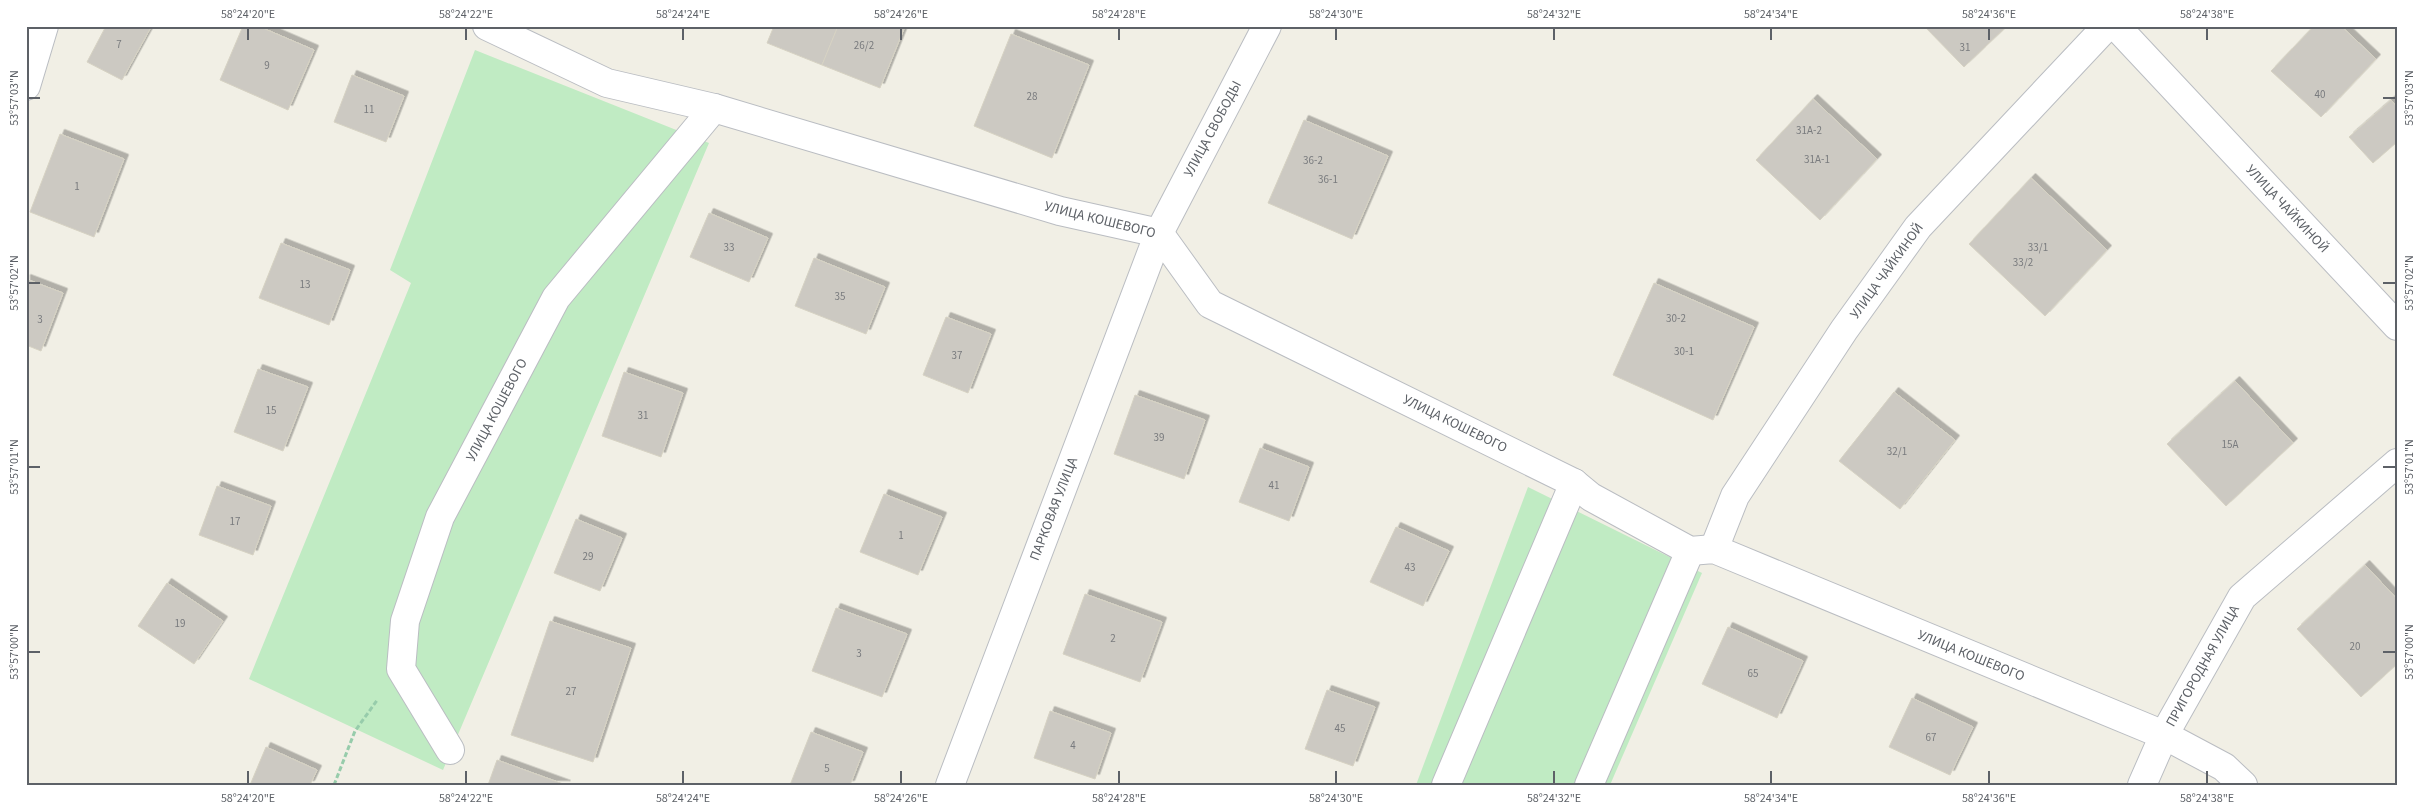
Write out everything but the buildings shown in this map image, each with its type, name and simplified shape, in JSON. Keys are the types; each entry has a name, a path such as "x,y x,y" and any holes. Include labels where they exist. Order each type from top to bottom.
{"street":[{"path":"26,86 44,26"},
{"name":"УЛИЦА КОШЕВОГО","path":"487,26 607,83 714,108 1060,211 1159,232 1210,304 1574,483 1591,497 1702,550 2164,735 2224,767 2243,785"},
{"name":"УЛИЦА СВОБОДЫ","path":"1159,232 1267,26"},
{"name":"УЛИЦА ЧАЙКИНОЙ","path":"1702,550 1735,496 1844,330 1918,227 2107,26"},
{"name":"УЛИЦА ЧАЙКИНОЙ","path":"2116,26 2397,326"},
{"name":"УЛИЦА КОШЕВОГО","path":"401,669 405,621 440,518 556,298 714,108"},
{"name":"ПАРКОВАЯ УЛИЦА","path":"950,785 1159,232"},
{"name":"ПРИГОРОДНАЯ УЛИЦА","path":"2142,785 2164,735 2242,597 2397,463"},
{"path":"1446,785 1574,483"},
{"path":"1589,785 1702,550"},
{"path":"401,669 450,750"}],"path":[{"path":"334,785 355,731 401,669"}],"green space":[{"path":"475,50 709,143 443,770 249,679 411,283 390,270"},
{"path":"1528,487 1702,573 1610,785 1416,785"}]}
